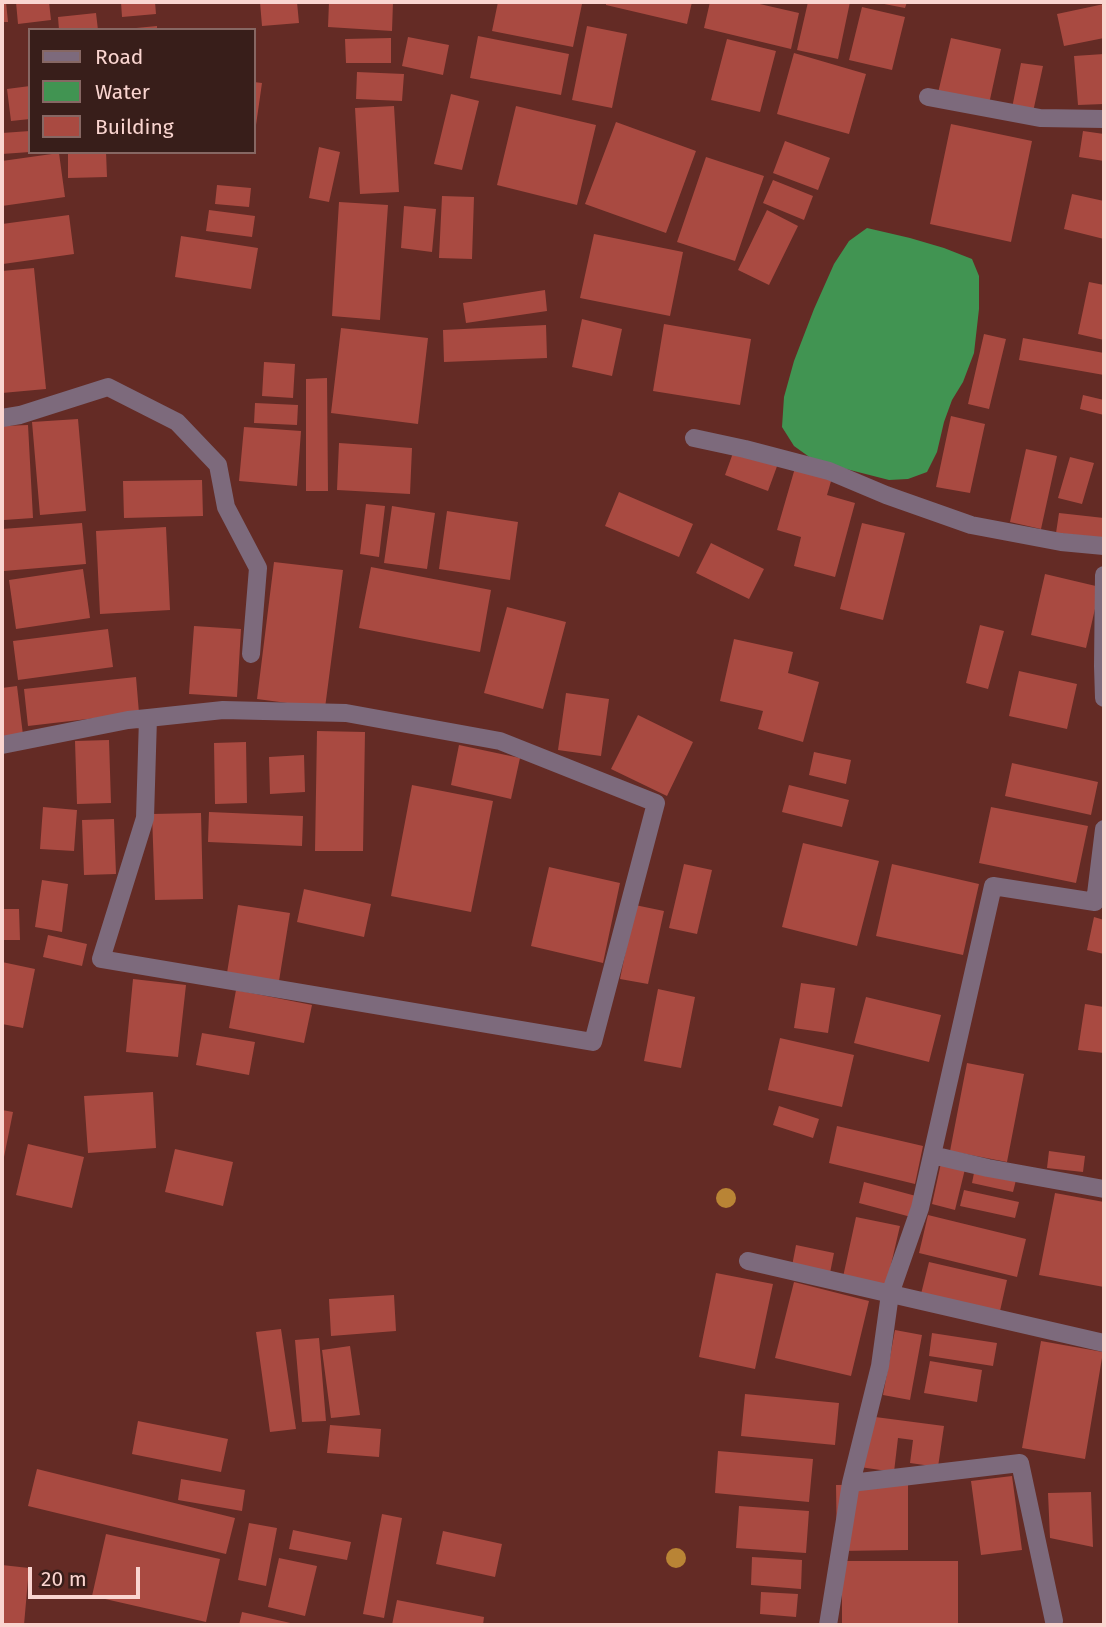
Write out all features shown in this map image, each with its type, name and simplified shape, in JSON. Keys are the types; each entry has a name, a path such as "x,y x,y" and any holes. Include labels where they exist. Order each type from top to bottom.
{"street":[{"path":"928,97 1040,118 1104,119"},
{"path":"2,418 20,415 108,387 177,422 218,465 226,507 258,568 251,654"},
{"path":"694,438 829,471 886,495 971,525 1061,542 1104,546"},
{"path":"1104,575 1104,698"},
{"path":"2,745 128,720 223,710 346,713 500,741 656,803 593,1042 101,959 145,817 148,718"},
{"path":"828,1625 851,1483 880,1366 890,1294 919,1208 993,886 1095,902 1104,829"},
{"path":"932,1155 1104,1189"},
{"path":"748,1261 1104,1343"},
{"path":"851,1483 1020,1463 1054,1621"}],"water":[{"path":"867,228 944,248 972,259 979,276 979,309 974,353 963,382 952,400 937,452 927,472 908,479 889,480 815,461 794,446 782,427 784,397 794,361 814,309 834,264 849,241"}],"building":[{"path":"2,2 6,2 8,22 2,22"},
{"path":"16,2 49,2 51,20 18,24"},
{"path":"121,2 155,2 156,14 122,17"},
{"path":"260,2 297,2 299,23 262,26"},
{"path":"329,2 393,2 392,31 328,27"},
{"path":"498,2 582,4 573,47 492,31"},
{"path":"606,2 692,2 687,24 606,5"},
{"path":"710,2 751,2 799,13 791,49 704,28"},
{"path":"808,2 850,2 838,59 797,50"},
{"path":"879,2 907,2 905,8"},
{"path":"1104,4 1104,38 1064,46 1057,14"},
{"path":"862,7 905,17 892,70 849,60"},
{"path":"96,13 98,28 59,28 58,17"},
{"path":"587,26 627,34 612,108 572,100"},
{"path":"478,36 569,54 561,95 470,78"},
{"path":"408,37 449,45 443,75 402,66"},
{"path":"391,38 391,63 346,63 345,39"},
{"path":"951,38 1001,49 989,104 938,93"},
{"path":"727,39 776,51 760,112 711,100"},
{"path":"794,53 866,74 849,134 777,114"},
{"path":"1104,54 1104,104 1078,105 1074,56"},
{"path":"1021,63 1043,66 1033,112 1012,108"},
{"path":"357,72 404,74 402,101 356,99"},
{"path":"256,82 262,83 256,125"},
{"path":"28,86 28,119 11,121 7,89"},
{"path":"451,94 479,101 462,170 434,164"},
{"path":"394,106 399,192 360,194 355,108"},
{"path":"516,106 596,125 577,205 497,185"},
{"path":"616,122 696,151 666,233 585,204"},
{"path":"951,124 1032,141 1011,242 930,224"},
{"path":"28,131 28,152 2,154 2,133"},
{"path":"1083,131 1104,134 1104,161 1079,157"},
{"path":"785,141 830,158 818,190 773,173"},
{"path":"319,147 340,152 329,202 309,198"},
{"path":"59,154 65,197 2,206 2,161"},
{"path":"68,154 106,154 107,177 68,178"},
{"path":"706,157 764,176 735,261 677,242"},
{"path":"773,180 813,196 804,220 763,203"},
{"path":"217,185 251,188 249,207 215,204"},
{"path":"1072,194 1104,201 1104,239 1064,229"},
{"path":"442,196 474,197 472,259 439,258"},
{"path":"339,202 388,205 380,320 332,316"},
{"path":"404,206 436,209 432,252 401,248"},
{"path":"209,210 255,216 252,237 206,231"},
{"path":"767,210 798,226 769,285 738,270"},
{"path":"69,215 74,254 3,264 2,224"},
{"path":"594,234 683,252 670,316 580,298"},
{"path":"181,236 258,248 251,289 175,277"},
{"path":"34,268 46,389 2,393 2,271"},
{"path":"1089,282 1104,285 1104,340 1078,334"},
{"path":"545,290 547,311 466,323 463,303"},
{"path":"582,319 622,329 612,376 572,367"},
{"path":"664,324 751,339 740,405 653,391"},
{"path":"546,325 547,358 444,362 443,330"},
{"path":"341,328 428,338 418,424 331,413"},
{"path":"984,334 1006,339 989,409 968,404"},
{"path":"1023,338 1104,353 1104,375 1019,360"},
{"path":"264,362 295,364 293,398 262,396"},
{"path":"327,378 328,491 306,491 306,379"},
{"path":"1083,395 1104,400 1104,415 1080,409"},
{"path":"255,403 298,405 297,425 254,423"},
{"path":"951,416 985,424 970,493 936,487"},
{"path":"78,419 86,511 40,515 32,422"},
{"path":"28,425 33,518 4,520 2,426"},
{"path":"244,427 301,431 297,486 239,481"},
{"path":"737,442 780,458 768,491 725,475"},
{"path":"339,443 412,448 410,494 337,490"},
{"path":"1026,449 1057,456 1041,529 1010,522"},
{"path":"1070,457 1094,463 1082,504 1058,498"},
{"path":"797,461 834,471 827,495 855,503 835,577 794,566 801,537 777,530"},
{"path":"202,480 203,516 124,518 123,481"},
{"path":"619,492 693,524 679,557 605,526"},
{"path":"366,504 385,506 379,557 360,554"},
{"path":"392,506 435,513 427,569 384,563"},
{"path":"447,511 518,522 510,580 439,569"},
{"path":"1059,513 1104,518 1104,538 1056,533"},
{"path":"82,523 86,564 4,571 2,529"},
{"path":"862,523 905,533 883,620 840,609"},
{"path":"166,527 170,610 100,614 96,531"},
{"path":"711,543 764,569 749,599 696,573"},
{"path":"274,562 343,570 325,708 257,699"},
{"path":"371,567 491,590 480,652 359,628"},
{"path":"83,569 90,618 16,629 9,580"},
{"path":"1045,574 1100,587 1086,648 1031,635"},
{"path":"507,607 566,622 543,709 484,693"},
{"path":"980,625 1004,631 988,689 966,683"},
{"path":"194,626 241,629 237,697 189,694"},
{"path":"108,629 113,667 18,680 13,641"},
{"path":"734,639 793,652 788,673 819,682 803,742 758,729 763,711 720,701"},
{"path":"1019,671 1077,684 1067,729 1009,716"},
{"path":"136,677 139,713 28,726 24,689"},
{"path":"17,686 23,735 2,738 2,688"},
{"path":"566,693 609,699 601,756 558,750"},
{"path":"638,715 693,742 667,796 611,769"},
{"path":"317,731 365,732 363,851 315,851"},
{"path":"109,740 111,803 77,804 75,741"},
{"path":"246,742 247,803 215,804 214,743"},
{"path":"459,745 520,758 511,799 451,785"},
{"path":"814,752 851,760 846,784 809,775"},
{"path":"304,755 305,792 270,794 269,757"},
{"path":"1012,763 1098,782 1091,815 1005,796"},
{"path":"412,785 493,801 471,912 391,896"},
{"path":"789,785 849,800 842,827 782,812"},
{"path":"43,807 77,810 74,851 40,849"},
{"path":"991,807 1088,826 1076,883 979,863"},
{"path":"209,812 303,816 302,846 208,842"},
{"path":"201,813 203,899 155,900 152,814"},
{"path":"114,819 116,874 84,875 82,820"},
{"path":"803,843 879,861 857,946 782,927"},
{"path":"684,864 712,870 697,934 669,928"},
{"path":"892,864 979,884 963,955 876,936"},
{"path":"549,867 620,883 603,963 531,946"},
{"path":"42,880 68,884 62,932 35,927"},
{"path":"304,889 371,904 364,937 297,922"},
{"path":"238,905 290,913 279,981 227,973"},
{"path":"635,905 664,911 648,984 620,979"},
{"path":"2,909 19,909 20,940 2,940"},
{"path":"1094,917 1104,920 1104,954 1087,950"},
{"path":"48,935 87,944 82,966 43,957"},
{"path":"2,962 35,969 23,1028 2,1024"},
{"path":"133,979 186,985 178,1057 126,1052"},
{"path":"801,983 835,988 828,1033 794,1028"},
{"path":"658,989 695,997 681,1068 644,1061"},
{"path":"236,990 312,1005 304,1043 229,1028"},
{"path":"866,997 941,1015 929,1062 854,1043"},
{"path":"1085,1004 1104,1007 1104,1053 1078,1050"},
{"path":"202,1033 255,1042 249,1075 196,1065"},
{"path":"780,1038 854,1055 842,1107 768,1090"},
{"path":"967,1063 1024,1074 1007,1162 950,1151"},
{"path":"153,1092 156,1148 88,1153 84,1096"},
{"path":"779,1106 819,1119 813,1138 773,1125"},
{"path":"2,1110 13,1112 3,1162 2,1162"},
{"path":"837,1126 923,1146 915,1184 829,1163"},
{"path":"28,1144 84,1157 72,1208 16,1195"},
{"path":"175,1149 233,1162 223,1206 165,1192"},
{"path":"1049,1151 1085,1156 1083,1172 1047,1168"},
{"path":"941,1163 965,1169 955,1210 932,1204"},
{"path":"975,1168 1017,1176 1013,1192 972,1183"},
{"path":"864,1182 916,1196 911,1217 859,1203"},
{"path":"964,1190 1019,1202 1015,1218 960,1206"},
{"path":"1055,1193 1104,1202 1104,1287 1039,1275"},
{"path":"928,1215 1026,1239 1017,1277 919,1253"},
{"path":"856,1217 900,1226 886,1286 843,1277"},
{"path":"796,1245 834,1253 830,1273 792,1266"},
{"path":"929,1262 1007,1280 1000,1311 921,1294"},
{"path":"716,1273 773,1284 755,1369 699,1357"},
{"path":"794,1282 869,1301 851,1376 775,1358"},
{"path":"394,1295 396,1331 331,1336 329,1299"},
{"path":"281,1329 296,1429 270,1432 256,1332"},
{"path":"895,1330 922,1335 910,1400 883,1395"},
{"path":"932,1333 997,1343 993,1366 929,1356"},
{"path":"319,1338 326,1421 302,1422 295,1340"},
{"path":"1041,1341 1103,1352 1085,1459 1022,1448"},
{"path":"350,1346 360,1415 331,1418 322,1350"},
{"path":"930,1361 982,1370 977,1402 924,1393"},
{"path":"745,1394 839,1403 835,1445 741,1436"},
{"path":"860,1415 944,1426 938,1467 910,1463 913,1440 898,1438 894,1472 853,1466"},
{"path":"138,1421 228,1439 221,1472 132,1454"},
{"path":"330,1425 381,1429 379,1457 327,1453"},
{"path":"718,1451 813,1459 809,1502 715,1493"},
{"path":"37,1469 235,1518 226,1554 28,1506"},
{"path":"1012,1476 1022,1550 981,1555 971,1481"},
{"path":"181,1479 245,1490 242,1511 178,1500"},
{"path":"908,1484 908,1550 837,1551 836,1485"},
{"path":"1091,1492 1093,1547 1050,1538 1048,1493"},
{"path":"739,1506 809,1511 806,1553 736,1548"},
{"path":"382,1514 402,1518 384,1618 363,1614"},
{"path":"249,1523 277,1528 266,1586 238,1580"},
{"path":"293,1530 351,1542 347,1560 289,1549"},
{"path":"443,1531 502,1544 495,1577 436,1564"},
{"path":"106,1534 220,1559 206,1622 92,1596"},
{"path":"752,1557 802,1560 801,1589 751,1585"},
{"path":"279,1558 317,1566 305,1616 268,1607"},
{"path":"842,1561 958,1561 958,1625 842,1625"},
{"path":"2,1565 29,1568 24,1625 2,1625"},
{"path":"761,1592 798,1594 796,1617 760,1614"},
{"path":"397,1600 484,1617 483,1625 392,1625"},
{"path":"242,1612 295,1624 295,1625 239,1625"}]}
